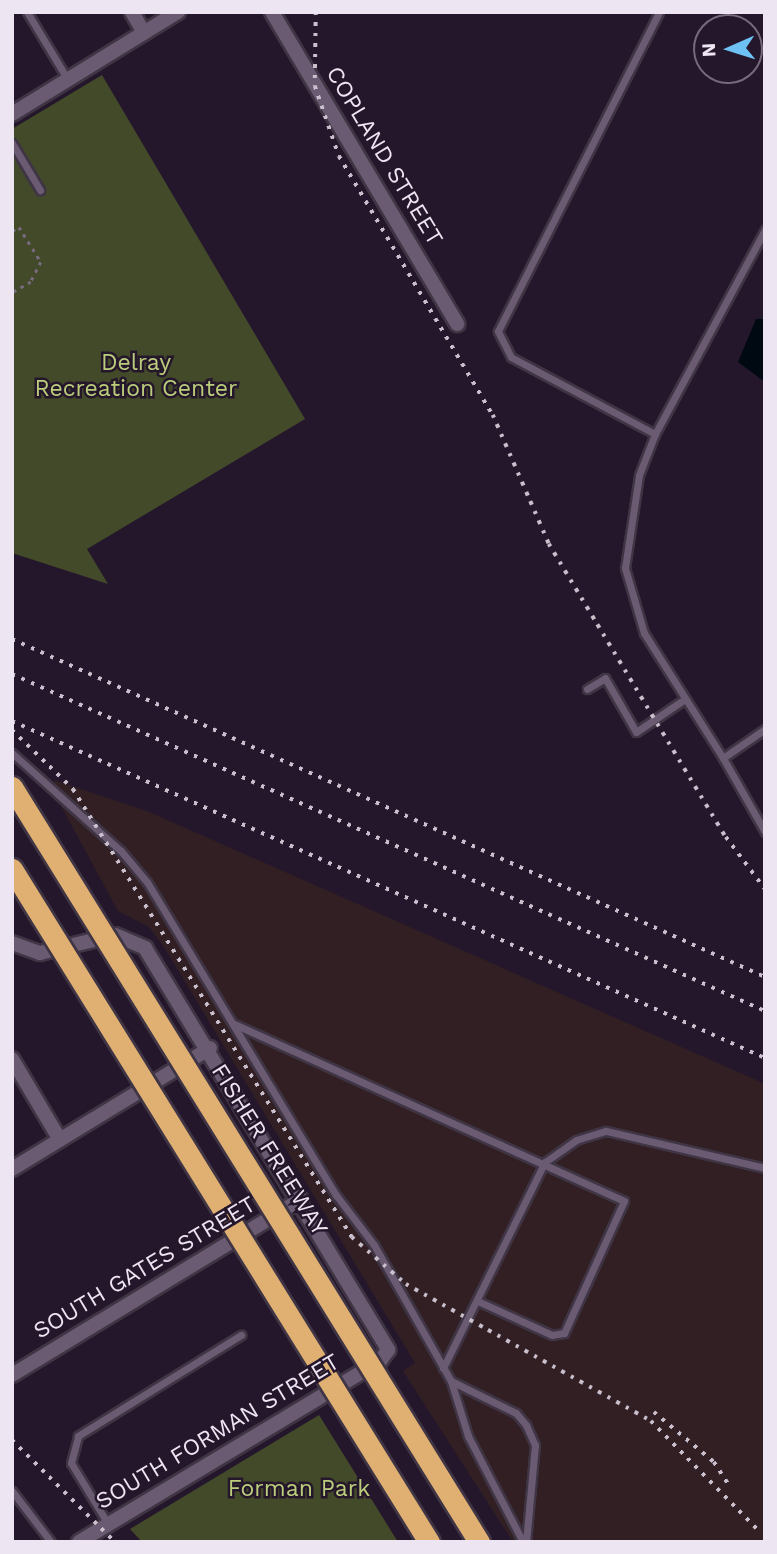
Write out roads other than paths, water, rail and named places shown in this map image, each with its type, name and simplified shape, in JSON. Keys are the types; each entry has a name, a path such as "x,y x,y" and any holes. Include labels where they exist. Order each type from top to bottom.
{"highway":[{"name":"FISHER FREEWAY","path":"12,787 479,1542"},
{"path":"12,869 429,1542"}],"street":[{"path":"132,12 144,33"},
{"path":"12,114 178,12"},
{"name":"COPLAND STREET","path":"272,12 457,324"},
{"path":"12,943 40,953 96,937 136,941 157,961 301,1199"},
{"path":"12,1169 210,1048"},
{"path":"12,1059 60,1140"},
{"name":"SOUTH FORMAN STREET","path":"79,1542 387,1356 387,1343 301,1199"},
{"name":"SOUTH GATES STREET","path":"12,1375 301,1199"}],"lane":[{"path":"27,12 68,80"},
{"path":"656,434 511,357 498,331 659,12"},
{"path":"12,143 40,190"},
{"path":"765,230 656,434 639,475 625,568 644,633 682,701 723,758 765,832"},
{"path":"587,689 605,678 636,732 682,701"},
{"path":"723,758 765,729"},
{"path":"12,753 121,851 233,1023 451,1381 468,1436 524,1542"},
{"path":"233,1023 545,1162 624,1201 564,1332 552,1335 480,1302"},
{"path":"443,1368 480,1302 545,1162 588,1133 606,1131 765,1168"},
{"path":"108,1524 71,1463 78,1436 241,1335"},
{"path":"451,1381 516,1413 526,1425 535,1445 524,1542"},
{"path":"12,1492 51,1542"}],"railway":[{"path":"316,12 315,86 339,156 493,415 549,544 726,837 765,889"},
{"path":"12,639 765,977"},
{"path":"12,674 765,1011"},
{"path":"12,721 765,1058"},
{"path":"12,730 73,789 352,1237 406,1284 651,1421 758,1530"},
{"path":"654,1412 714,1462 731,1488"},
{"path":"12,1440 115,1542"}],"park label":[{"name":"Delray Recreation Center","path":"136,376"},
{"name":"Forman Park","path":"299,1489"}]}
